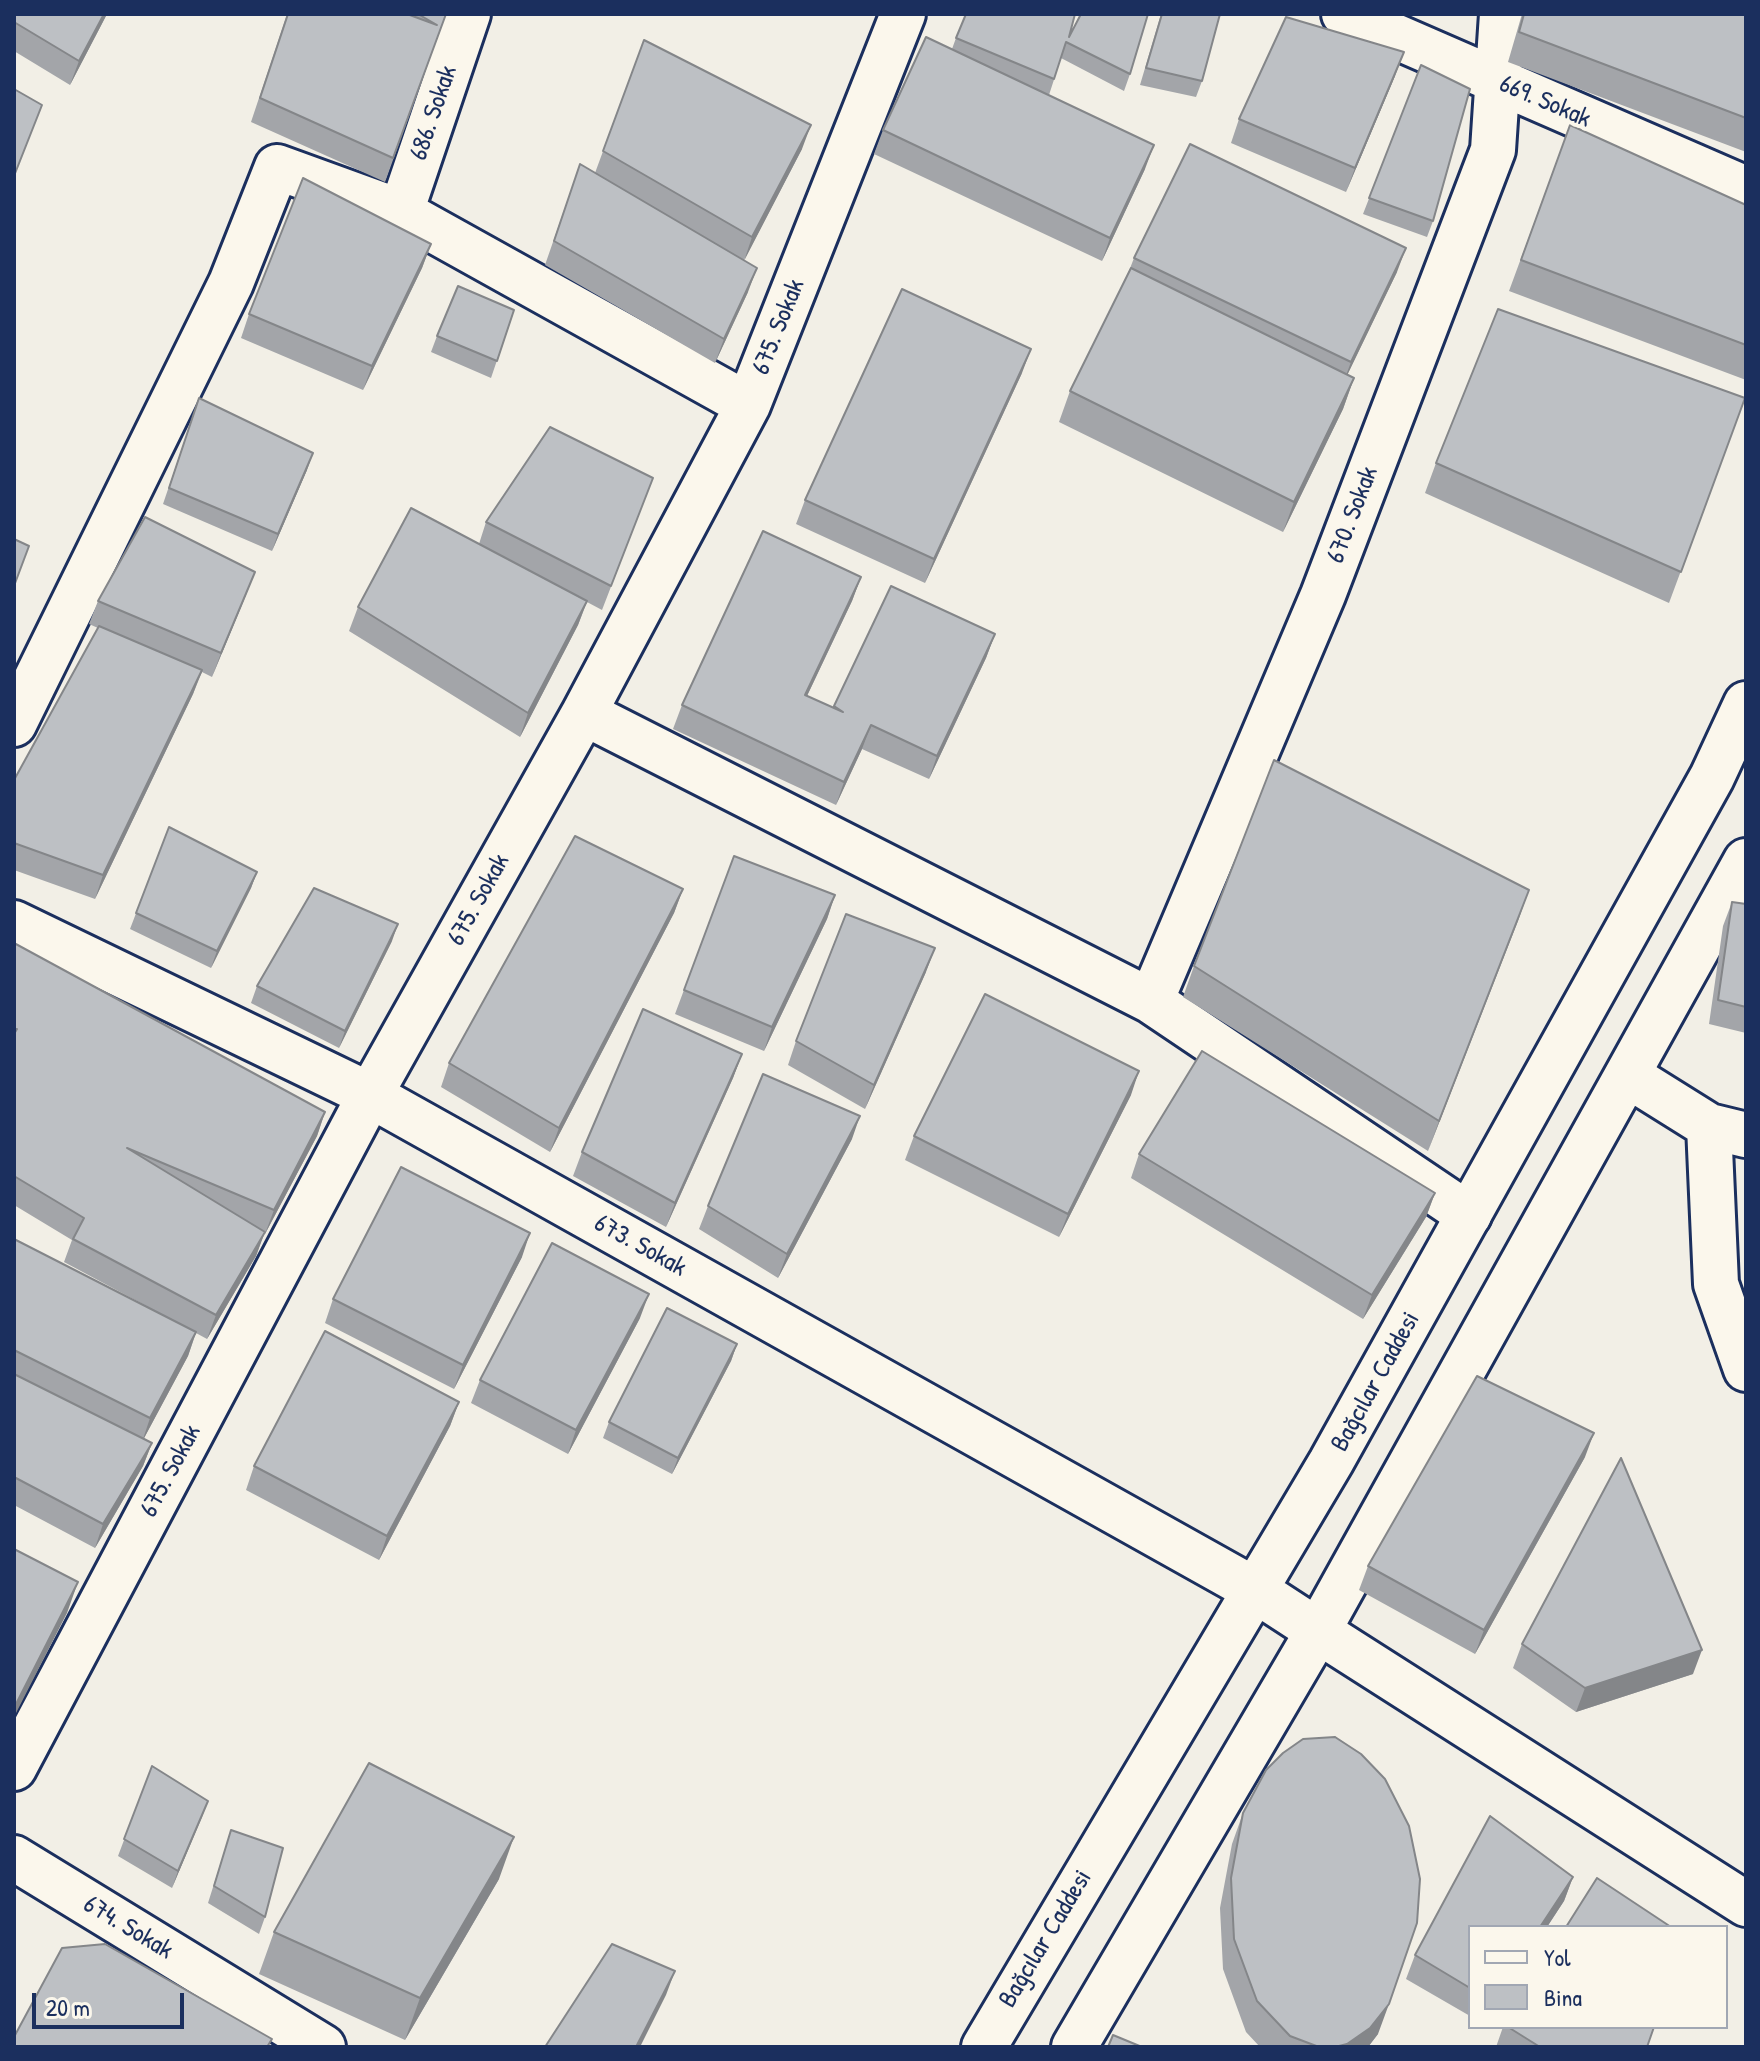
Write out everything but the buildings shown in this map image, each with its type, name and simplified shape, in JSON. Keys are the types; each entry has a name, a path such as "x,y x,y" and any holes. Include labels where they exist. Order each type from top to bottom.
{"street":[{"name":"686. Sokak","path":"401,212 468,14"},
{"name":"675. Sokak","path":"14,1768 370,1095 584,713 748,405 903,14"},
{"name":"669. Sokak","path":"1344,14 1746,189"},
{"name":"670. Sokak","path":"1151,1001 1323,595 1493,150 1502,14"},
{"path":"14,724 231,283 277,167 401,212 748,405"},
{"name":"Bağcılar Caddesi","path":"984,2047 1331,1462 1712,777 1746,704"},
{"path":"584,713 1151,1001 1469,1215"},
{"path":"1074,2047 1318,1631 1746,861"},
{"name":"673. Sokak","path":"14,923 370,1095 1255,1590 1746,1904"},
{"path":"1629,1076 1727,1130 1716,1284 1746,1369"},
{"name":"674. Sokak","path":"14,1858 323,2047"}]}
